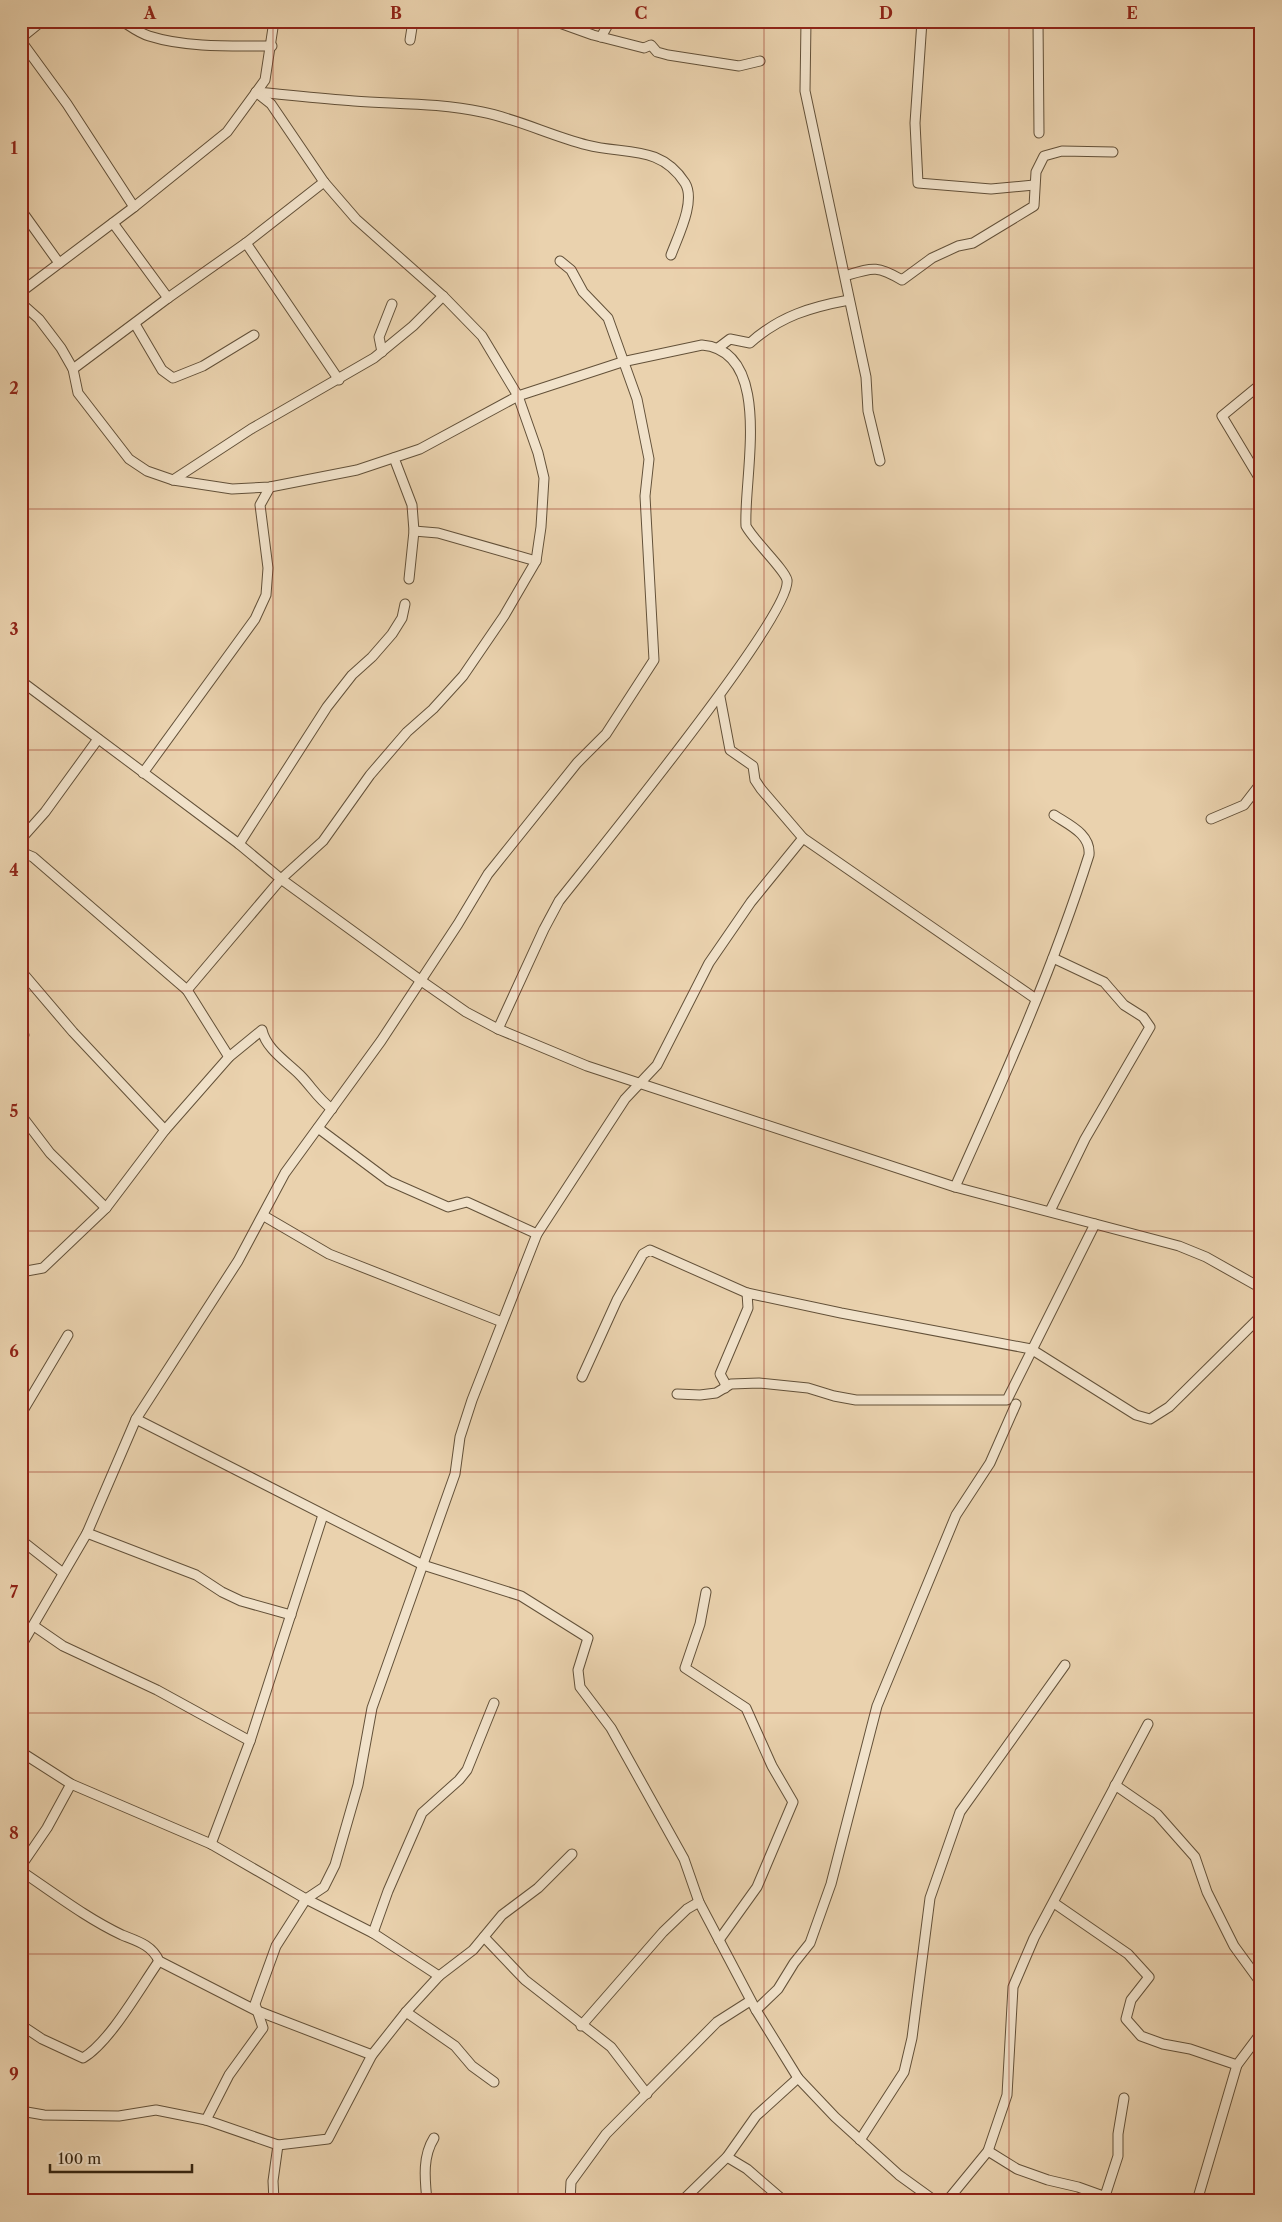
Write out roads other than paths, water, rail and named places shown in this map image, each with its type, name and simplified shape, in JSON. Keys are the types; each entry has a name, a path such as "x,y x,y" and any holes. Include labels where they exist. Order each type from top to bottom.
{"street":[{"path":"42,21 21,39 67,104 134,207"},
{"path":"122,21 148,36 182,42 272,46"},
{"path":"21,292 134,207 227,132 266,80 274,21"},
{"path":"410,40 414,21"},
{"path":"554,21 601,37 644,48 650,45 662,53 715,64 739,66 760,61"},
{"path":"601,37 610,21"},
{"path":"806,21 805,91 866,377 868,411 880,461"},
{"path":"922,21 915,123 918,183 991,189 1034,185"},
{"path":"1038,21 1039,133"},
{"path":"187,990 281,879 323,840 370,776 407,732 433,709 463,676 504,616 536,561 541,527 544,478 518,396 482,336 443,296 356,219 324,182 271,104 256,92"},
{"path":"256,92 356,101 412,102 461,108 504,118 587,145 649,154 662,159 674,169 686,184 689,194 683,225 671,254"},
{"path":"848,275 874,267 902,280 932,258 958,246 973,243 1034,206 1036,172 1044,156 1062,151 1113,152"},
{"path":"72,370 168,298 246,244 324,182"},
{"path":"21,210 59,263"},
{"path":"113,223 168,298"},
{"path":"246,244 339,380"},
{"path":"21,1646 87,1533 136,1420 238,1261 264,1216 285,1173 381,1041 499,859 576,763 606,734 654,660 645,496 649,459 637,400 608,318 582,292 571,270 560,261"},
{"path":"173,480 251,429 339,380 382,352 414,326 443,296"},
{"path":"718,348 730,339 750,343 765,330 815,306 849,300"},
{"path":"21,303 39,319 61,348 72,370 78,393 129,459 147,471 173,480 232,489 270,487 357,470 394,458 420,449 518,396 622,362 702,344 718,348 734,361 748,398 751,432 746,526 752,537 783,571 787,580 782,603 720,696 559,901 498,1029"},
{"path":"382,352 379,336 392,304"},
{"path":"135,324 162,370 173,378 203,366 254,335"},
{"path":"1261,384 1222,416 1261,480"},
{"path":"394,458 410,497 414,531 409,580"},
{"path":"143,773 255,619 266,595 268,568 260,505 270,487"},
{"path":"414,531 438,533 536,561"},
{"path":"239,844 327,707 352,675 372,657 392,634 402,618 405,604"},
{"path":"21,681 239,844 281,879 466,1012 498,1029 587,1066 641,1082 954,1186 1151,1237 1178,1246 1206,1257 1261,1288"},
{"path":"720,696 730,750 753,766 755,780 761,789 803,838 1036,1000"},
{"path":"21,839 45,812 98,739"},
{"path":"1211,820 1244,805 1261,783"},
{"path":"954,1186 1007,1071 1053,958 1090,849 1080,832 1054,816"},
{"path":"206,2120 229,2075 251,2043 262,2032 263,2028 255,2010 255,2004 276,1946 306,1899 324,1887 342,1845 358,1785 372,1708 455,1474 460,1437 472,1400 538,1234 625,1099 657,1065 709,963 750,902 803,838"},
{"path":"21,852 33,858 187,990 228,1057"},
{"path":"1050,1211 1085,1140 1150,1027 1143,1016 1133,1012 1124,1005 1104,982 1053,958"},
{"path":"21,971 73,1032 165,1130"},
{"path":"21,1272 43,1268 106,1208 165,1130 228,1057 262,1030 268,1043 300,1074 321,1101 332,1109"},
{"path":"21,1115 50,1153 106,1208"},
{"path":"318,1128 389,1181 448,1207 467,1202 538,1234"},
{"path":"264,1216 330,1254 502,1322"},
{"path":"678,1394 700,1396 716,1393 727,1385 759,1383 808,1388 856,1400 1007,1400 1031,1349 1056,1306 1095,1224"},
{"path":"582,1377 617,1300 646,1251 650,1250 747,1293 1031,1349 1136,1415 1150,1419 1169,1407 1261,1316"},
{"path":"727,1385 720,1374 748,1308 747,1293"},
{"path":"21,1414 24,1403 68,1334"},
{"path":"756,2010 778,1989 794,1963 810,1943 831,1884 877,1706 956,1515 990,1463 1016,1404"},
{"path":"136,1420 423,1565 521,1596 588,1638 578,1670 580,1687 611,1728 684,1859 699,1902 750,2001 798,2078 860,2140 899,2175 935,2201"},
{"path":"211,1844 250,1740 323,1515"},
{"path":"87,1533 196,1575 222,1592 242,1601 291,1615"},
{"path":"21,1540 63,1573"},
{"path":"706,1592 700,1624 685,1668 746,1708 772,1766 793,1802 757,1887 719,1940"},
{"path":"34,1626 63,1646 157,1690 250,1740"},
{"path":"860,2140 904,2072 912,2038 930,1898 960,1812 1065,1666"},
{"path":"373,1933 388,1890 422,1813 459,1780 467,1770 494,1703"},
{"path":"948,2201 988,2151 1007,2095 1013,1987 1034,1938 1054,1904 1148,1724"},
{"path":"21,1752 71,1784 211,1844 306,1899 373,1933 439,1976"},
{"path":"21,1866 47,1828 71,1784"},
{"path":"1115,1785 1157,1814 1195,1857 1207,1892 1234,1946 1261,1983"},
{"path":"21,2112 44,2115 119,2116 156,2110 206,2120 278,2145 328,2139 372,2055 406,2012 439,1976 473,1950 502,1915 538,1888 572,1854"},
{"path":"21,1870 100,1925 148,1947 155,1952 159,1961 255,2010 372,2055"},
{"path":"581,2026 663,1932 687,1908 699,1902"},
{"path":"1054,1904 1128,1954 1149,1977 1131,2000 1126,2019 1136,2032 1162,2044 1190,2049 1238,2065"},
{"path":"484,1937 525,1980 610,2047 647,2094"},
{"path":"21,2025 42,2039 84,2058 91,2054 116,2024 159,1961"},
{"path":"570,2201 572,2182 589,2155 606,2134 717,2022 750,2001"},
{"path":"406,2012 455,2046 472,2066 494,2082"},
{"path":"1197,2201 1238,2065 1261,2034"},
{"path":"682,2201 727,2157 756,2116 798,2078"},
{"path":"1105,2196 1118,2156 1118,2134 1124,2098"},
{"path":"427,2201 425,2180 428,2148 434,2138"},
{"path":"274,2201 273,2181 278,2145"},
{"path":"988,2151 1017,2169 1117,2201"},
{"path":"727,2157 747,2169 784,2201"}]}
